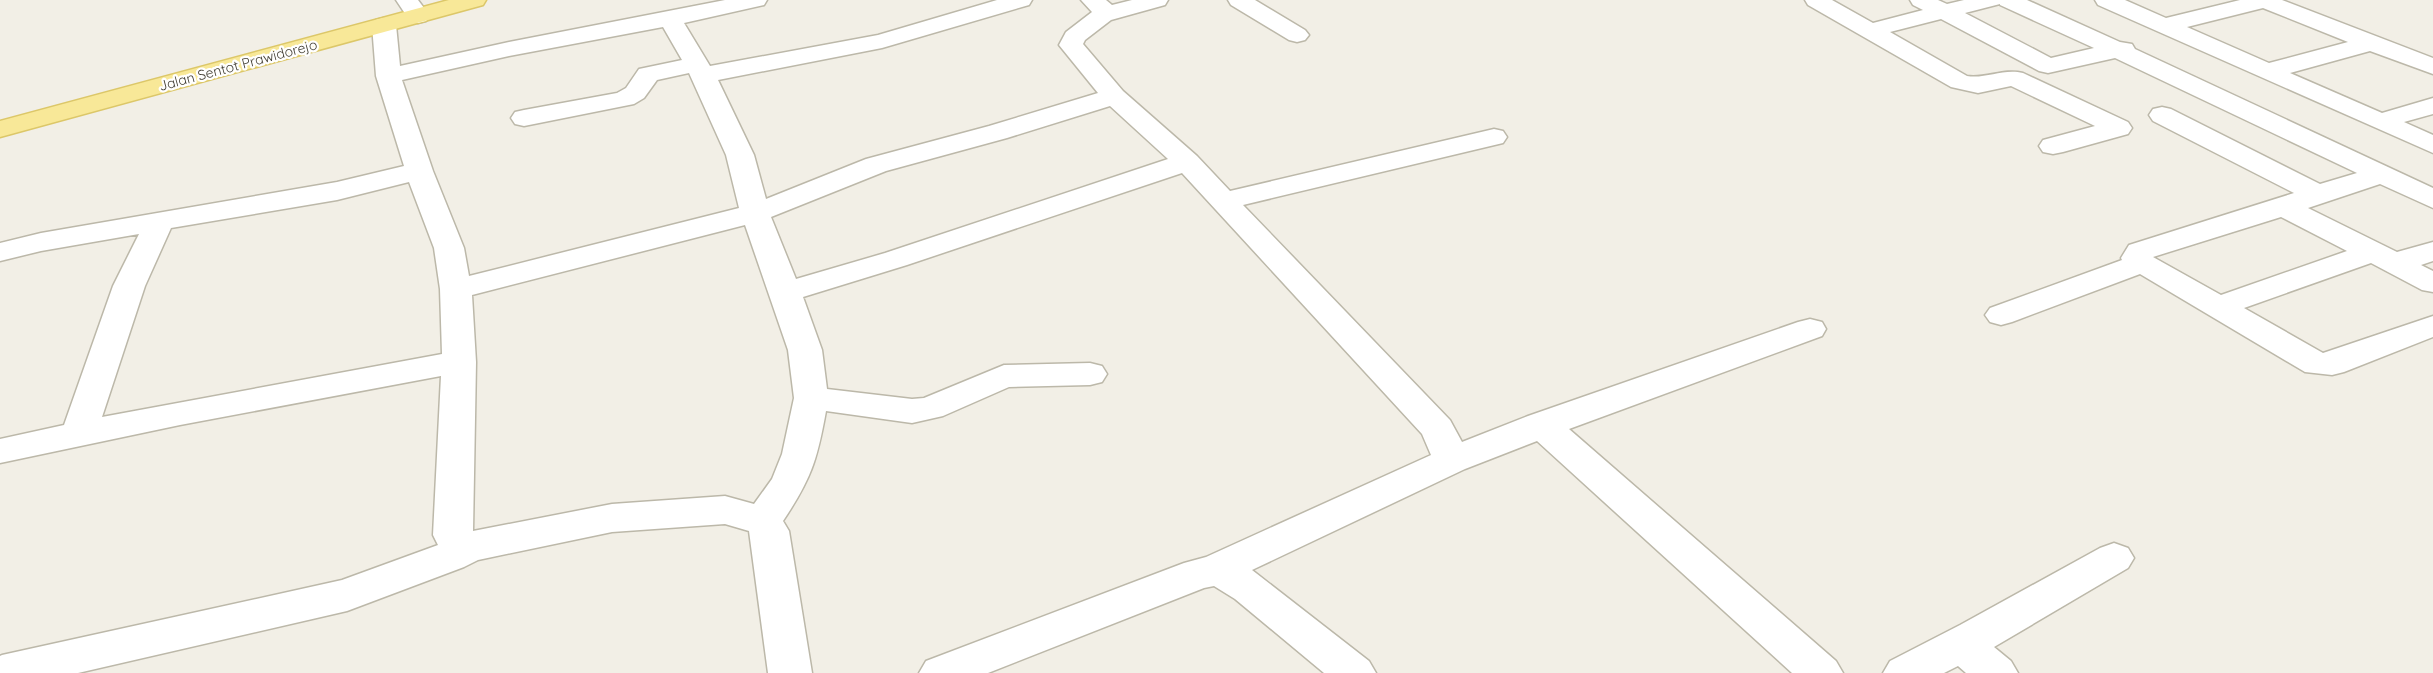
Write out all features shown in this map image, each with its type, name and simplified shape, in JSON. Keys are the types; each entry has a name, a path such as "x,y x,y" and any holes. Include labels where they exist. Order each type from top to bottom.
{"main road":[{"name":"Jalan Sentot Prawidorejo","path":"0,129 384,26 412,8 475,0"}],"street":[{"path":"388,76 509,49 670,19 756,0"},
{"path":"524,118 625,99 635,93 648,74 700,70 882,41 1021,0"},
{"path":"1157,0 1097,7 1074,37 1071,45 1114,96 1187,162 1437,428 1452,460"},
{"path":"1239,0 1297,35"},
{"path":"1816,0 1960,82 1978,85 2014,78 2048,66 2116,51 2263,0 2433,67"},
{"path":"1921,0 2048,66"},
{"path":"1871,30 1991,0"},
{"path":"2008,0 2218,96 2381,176 2433,198"},
{"path":"2106,0 2433,145"},
{"path":"670,19 700,70 740,155 755,213 786,292 805,350 811,398 800,454 789,483 763,520"},
{"path":"384,26 388,76 419,171 449,248 456,289 459,362 453,535 457,544 468,547"},
{"path":"2053,146 2162,115 2274,74 2372,43"},
{"path":"2014,78 2119,128"},
{"path":"456,289 755,213 876,165 998,132 1114,96"},
{"path":"2381,121 2433,105"},
{"path":"2162,115 2317,194"},
{"path":"1223,201 1494,137"},
{"path":"786,292 974,234 1187,162"},
{"path":"0,252 41,242 337,191 419,171"},
{"path":"2381,176 2317,194 2284,207 2140,251 2136,258 2317,364 2332,364 2433,326"},
{"path":"2284,207 2433,283"},
{"path":"79,434 129,286 159,222"},
{"path":"2218,307 2383,257 2433,251"},
{"path":"2001,315 2142,263"},
{"path":"941,673 1198,574 1214,571 1452,460 1541,424 1678,378 1810,329"},
{"path":"0,451 459,362"},
{"path":"811,398 912,411 931,408 1004,376 1090,374"},
{"path":"1541,424 1821,673"},
{"path":"2,673 347,595 450,557 468,547 612,518 725,510 763,520 769,531 790,673"},
{"path":"1905,673 2114,558"},
{"path":"1214,571 1227,574 1249,588 1354,673"},
{"path":"1961,644 1995,673"}]}
